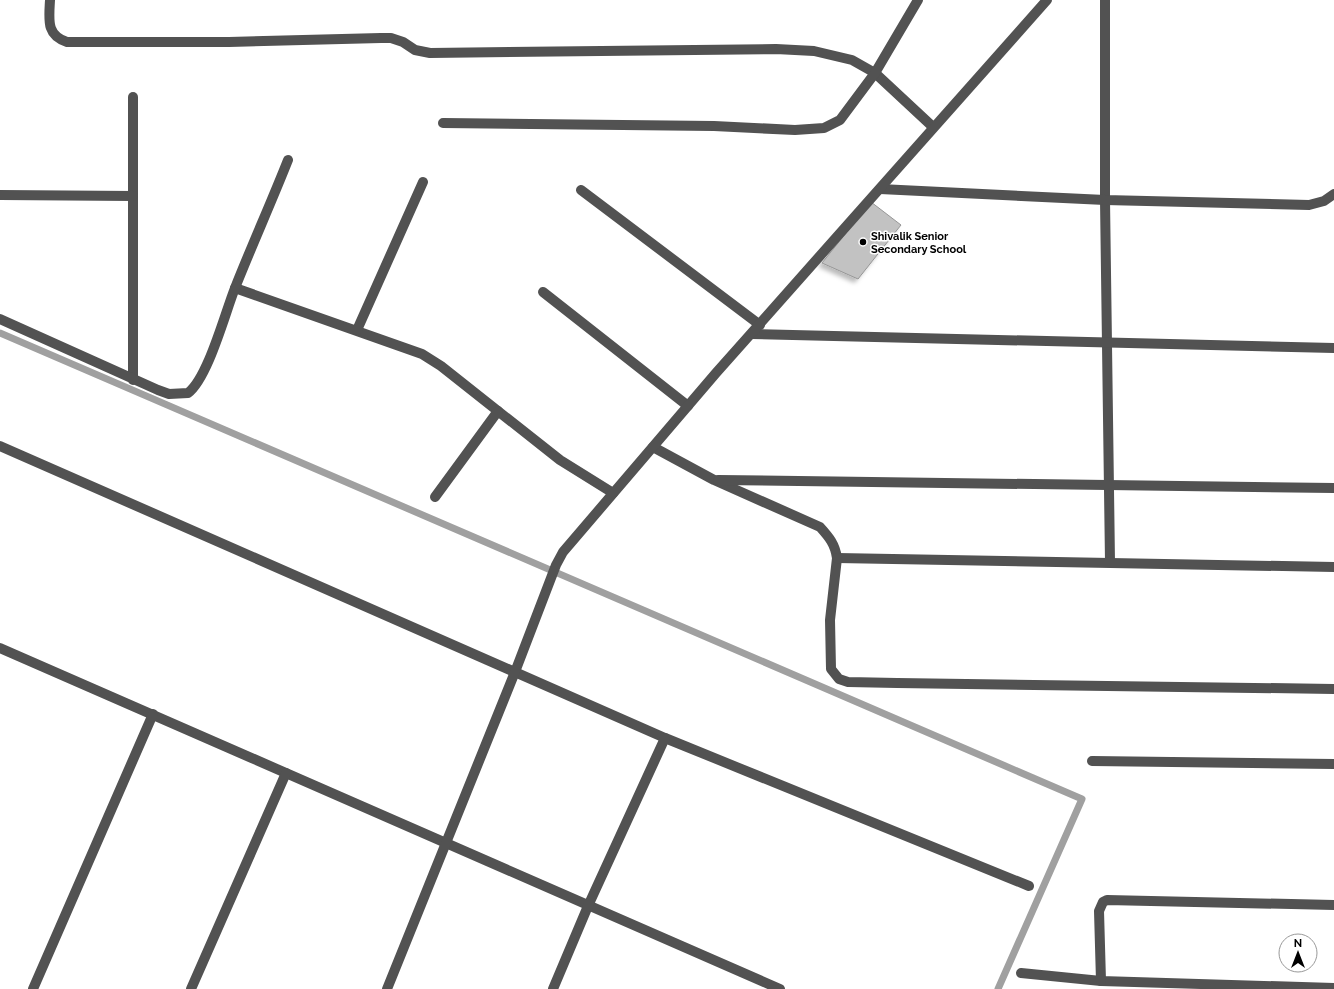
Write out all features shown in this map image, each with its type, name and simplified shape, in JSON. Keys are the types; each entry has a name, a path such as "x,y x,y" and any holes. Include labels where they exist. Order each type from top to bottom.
{"street":[{"path":"50,0 52,32 57,39 68,42 229,42 391,38 403,42 415,50 430,53 776,49 814,51 852,60 875,73 933,127"},
{"path":"443,123 714,126 812,130 834,124 840,120 875,73 918,0"},
{"path":"387,989 516,672 556,565 563,552 688,406 933,127 1047,0"},
{"path":"1105,0 1105,200 1110,562"},
{"path":"133,97 133,380"},
{"path":"0,318 133,380 169,394 185,394 194,389 208,361 235,288 288,160"},
{"path":"357,330 423,182"},
{"path":"880,189 1105,200 1309,206 1324,201 1334,194"},
{"path":"581,190 760,325"},
{"path":"0,195 133,196"},
{"path":"235,288 422,354 441,366 560,460 613,492"},
{"path":"543,292 688,406"},
{"path":"752,334 1334,348"},
{"path":"434,497 498,411"},
{"path":"0,446 665,738 1030,886"},
{"path":"653,447 714,480 820,527 833,542 837,558 830,620 830,662 833,674 839,679 848,682 1334,689"},
{"path":"714,480 1334,488"},
{"path":"837,558 1110,562 1334,568"},
{"path":"0,648 780,989"},
{"path":"33,989 153,714"},
{"path":"553,989 588,906 665,738"},
{"path":"1092,761 1334,764"},
{"path":"191,989 286,773"},
{"path":"1101,981 1099,911 1103,902 1107,900 1334,905"},
{"path":"1021,973 1101,981 1334,988"}],"building":[{"path":"871,202 901,225 858,279 822,263"}],"waterway":[{"path":"0,333 1082,799 998,989"}],"place":[{"name":"Shivalik Senior Secondary School","path":"863,242"}]}
